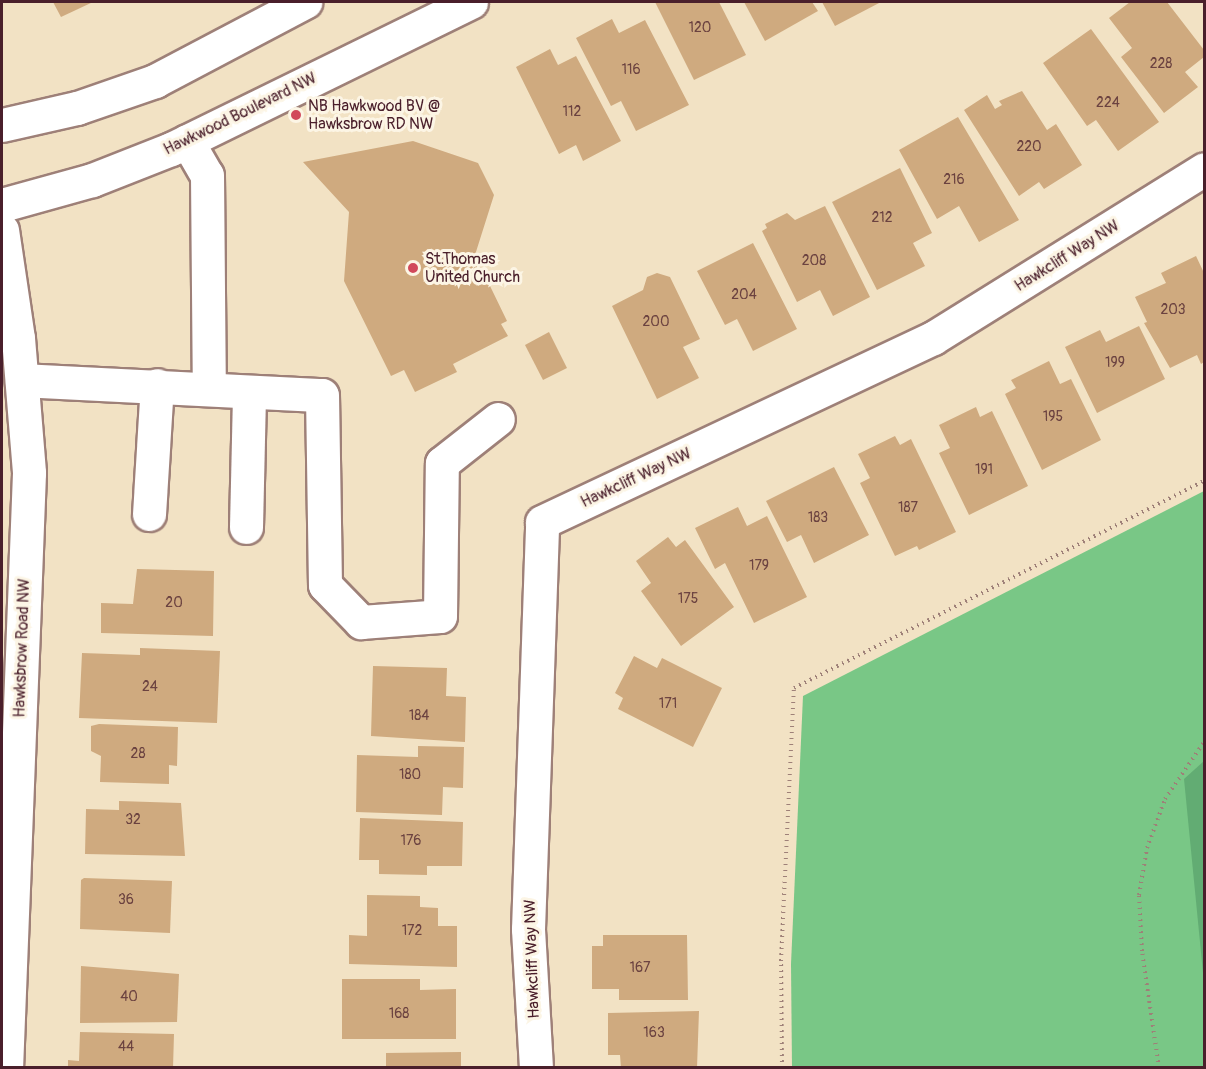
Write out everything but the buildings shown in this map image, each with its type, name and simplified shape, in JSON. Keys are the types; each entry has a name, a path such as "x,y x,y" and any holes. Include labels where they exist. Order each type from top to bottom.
{"street":[{"path":"2,125 77,108 155,81 305,2"},
{"name":"Hawkwood Boulevard NW","path":"2,205 92,180 187,141 471,2"},
{"path":"187,141 207,175 209,389"},
{"name":"Hawkcliff Way NW","path":"536,1068 528,929 542,522 933,338 1204,169"},
{"name":"Hawksbrow Road NW","path":"2,230 22,380 29,473 6,1068"},
{"path":"22,380 322,395 325,585 361,622 440,616 442,463 498,419"},
{"path":"149,514 157,385"},
{"path":"246,527 249,393"}],"path":[{"path":"782,1068 782,961 794,688 1204,481"},
{"path":"1159,1068 1142,951 1139,895 1147,848 1166,799 1204,742"}],"green space":[{"path":"1204,491 1204,1067 792,1068 791,964 803,696"},
{"path":"1204,761 1204,983 1184,779"}],"place":[{"name":"NB Hawkwood BV @ Hawksbrow RD NW","path":"296,115"},
{"name":"St.Thomas United Church","path":"413,268"}]}
